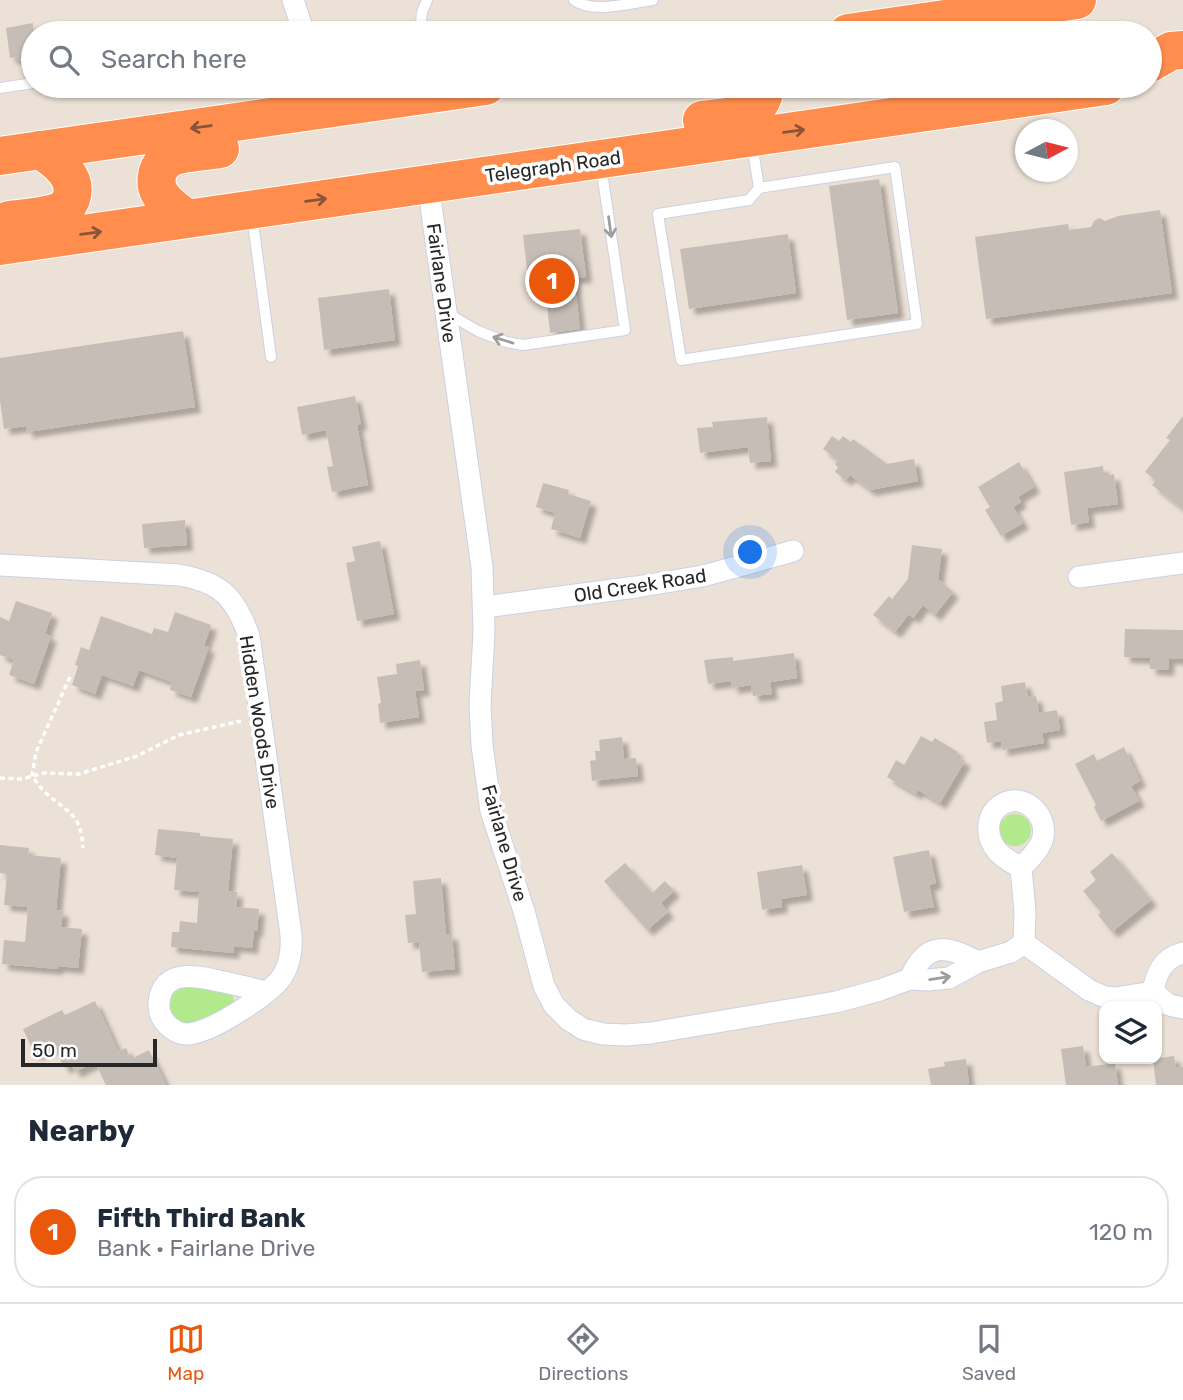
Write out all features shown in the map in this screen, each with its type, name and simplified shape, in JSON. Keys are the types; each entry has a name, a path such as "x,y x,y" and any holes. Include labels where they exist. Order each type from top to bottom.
{"highway":[{"path":"931,21 1077,0"},
{"path":"1062,21 1096,0"},
{"path":"1162,56 1171,51 1183,50"},
{"path":"1162,78 1183,75"},
{"path":"0,156 315,98"},
{"path":"187,219 160,194 156,178 162,164 181,155 293,138 315,98"},
{"path":"520,171 558,141 749,112 761,103 763,98"},
{"name":"Telegraph Road","path":"0,246 751,137 890,101 933,98"},
{"path":"0,221 60,211 68,204 72,195 69,176 56,160 40,150"}],"street":[{"path":"293,0 300,21"},
{"name":"Fairlane Drive","path":"428,184 477,528 485,607 480,705 483,756 491,811 524,911 544,986 554,1005 583,1029 603,1034 651,1033 835,1002 880,990 909,979 923,955 930,951 956,950 978,962 1011,952 1024,943"},
{"name":"Old Creek Road","path":"485,607 703,576 793,551"},
{"path":"1079,577 1183,563"},
{"name":"Hidden Woods Drive","path":"0,565 179,575 199,579 218,588 232,600 249,636 291,934 292,950 283,976 266,992"},
{"path":"1021,867 1026,912 1024,943 1089,990 1105,997 1153,992 1169,1005 1183,1008"},
{"path":"1153,992 1163,964 1171,956 1183,953"}],"lane":[{"path":"421,21 427,0"},
{"path":"574,0 596,8 653,0"},
{"path":"0,88 21,85"},
{"path":"751,137 759,188 749,200 658,214 681,360 917,324 895,167 759,188"},
{"path":"447,313 478,331 506,342 523,345 625,330 600,159"},
{"path":"251,210 271,357"}],"path":[{"path":"70,677 36,752 32,776 46,793 73,814 80,827 83,848"},
{"path":"0,778 22,779 44,773 79,774 137,757 180,735 261,717"}],"green space":[{"path":"1015,814 1027,818 1031,830 1027,842 1015,846 1003,842 999,830 1003,818"},
{"path":"186,984 232,993 234,1002 230,1007 188,1026 174,1020 167,1004 173,990"}],"building":[{"path":"21,25 21,61 18,61 17,57 10,58 6,28"},
{"path":"879,179 898,313 847,320 829,186"},
{"path":"1160,210 1172,293 986,319 975,237 1068,224 1069,230 1091,227 1099,218 1105,221 1118,216"},
{"path":"580,229 586,277 574,278 580,329 550,333 545,284 529,286 523,235"},
{"path":"788,234 796,293 689,309 680,249"},
{"path":"389,289 395,340 324,350 318,298"},
{"path":"183,331 195,407 27,432 26,426 4,429 0,401 0,358"},
{"path":"355,396 361,424 357,425 368,485 332,492 327,467 333,466 326,430 302,435 297,407"},
{"path":"1183,416 1183,509 1152,485 1156,480 1145,472 1170,440 1166,438"},
{"path":"767,417 771,461 750,463 748,447 700,453 697,428 713,427 712,422"},
{"path":"832,436 839,441 843,436 851,442 853,439 887,464 914,459 918,481 870,490 850,475 846,480 835,472 838,460 823,449"},
{"path":"1019,462 1034,487 1018,497 1021,502 1013,507 1023,523 1001,536 985,510 990,507 978,487"},
{"path":"1103,466 1104,476 1114,474 1118,504 1087,508 1089,522 1071,525 1064,472"},
{"path":"543,483 569,490 568,494 591,501 580,538 551,529 555,513 536,507"},
{"path":"185,520 187,545 144,548 142,524"},
{"path":"380,541 394,614 357,621 346,563 355,561 352,547"},
{"path":"912,545 942,549 938,579 953,592 935,615 923,605 913,618 909,614 895,632 873,615 889,596 892,599 908,579"},
{"path":"16,601 52,613 45,634 51,636 34,684 9,675 14,660 0,655 0,617 9,621"},
{"path":"175,612 211,625 204,646 209,647 191,697 170,690 172,682 139,670 133,686 102,675 95,694 72,685 81,647 89,650 101,616 152,634 154,628 168,632"},
{"path":"1125,629 1183,630 1183,659 1169,658 1168,670 1150,669 1150,658 1124,657"},
{"path":"794,653 797,678 770,682 772,694 753,696 751,685 732,688 731,681 708,684 704,660 733,657 733,661"},
{"path":"420,660 424,690 415,691 419,717 380,723 378,704 381,703 377,677 397,674 396,664"},
{"path":"1025,682 1028,697 1036,696 1039,713 1057,710 1060,730 1042,733 1044,743 1002,750 1001,741 987,743 984,722 997,720 995,703 1003,701 1001,686"},
{"path":"921,736 932,742 935,738 958,752 956,756 965,761 940,803 918,790 916,794 887,777 896,760 904,765"},
{"path":"622,737 624,759 636,758 638,776 592,781 590,761 596,760 595,751 600,751 599,740"},
{"path":"1124,747 1140,781 1131,786 1139,801 1101,821 1075,764 1094,754 1097,761"},
{"path":"158,829 233,839 228,891 237,892 236,907 259,909 252,948 234,946 233,953 171,947 172,932 179,932 180,921 197,923 199,892 174,890 177,858 155,855"},
{"path":"0,845 29,848 28,855 61,858 56,910 63,911 61,927 82,929 78,968 58,966 57,969 2,964 4,940 25,942 28,907 4,905 7,874 0,873"},
{"path":"929,850 936,883 929,885 934,907 904,912 893,857"},
{"path":"1112,853 1151,900 1112,932 1098,915 1101,912 1083,891 1096,880 1090,872"},
{"path":"625,863 652,893 665,881 674,891 661,903 668,912 647,930 604,881"},
{"path":"802,865 807,895 781,899 782,907 762,910 757,872"},
{"path":"441,878 446,934 452,934 455,969 422,972 419,942 408,943 405,915 416,914 413,881"},
{"path":"95,1001 118,1051 126,1048 131,1059 149,1050 166,1085 106,1085 95,1062 75,1072 71,1064 64,1068 54,1046 35,1055 23,1029 62,1010 65,1015"},
{"path":"1083,1046 1086,1067 1115,1064 1118,1085 1066,1085 1061,1049"},
{"path":"1174,1056 1176,1068 1183,1067 1183,1085 1156,1085 1154,1064 1162,1064 1162,1058"},
{"path":"966,1059 969,1085 931,1085 928,1069 945,1066 944,1062"}],"place":[{"name":"Fifth Third Bank","path":"552,281"}]}
